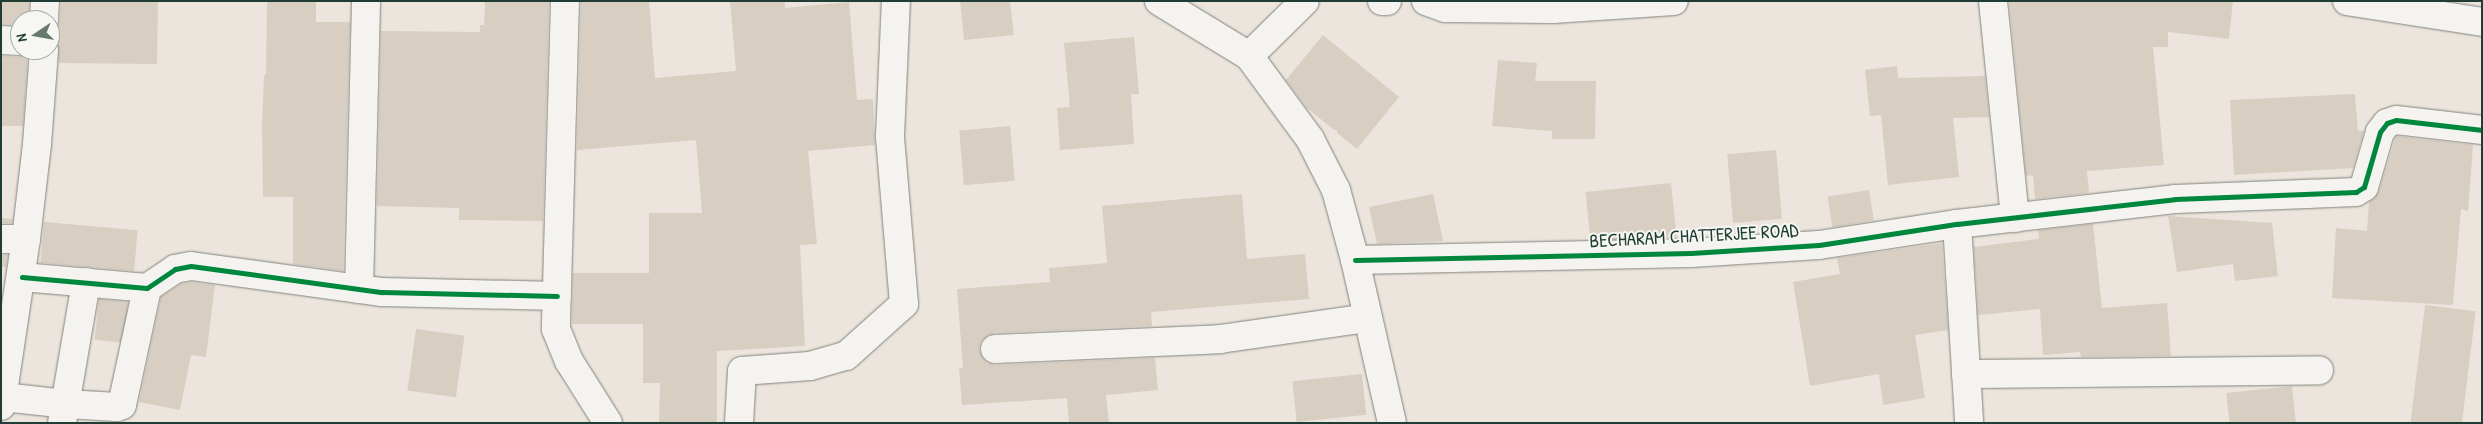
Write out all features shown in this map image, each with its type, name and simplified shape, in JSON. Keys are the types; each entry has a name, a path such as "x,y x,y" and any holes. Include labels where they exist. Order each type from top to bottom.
{"street":[{"path":"359,289 366,1"},
{"path":"565,1 556,329 568,361 608,423"},
{"path":"739,423 742,371 810,366 846,356 904,304 890,136 896,1"},
{"path":"1159,1 1249,56 1310,139 1336,190 1355,260 1392,423"},
{"path":"1249,56 1305,1"},
{"path":"1382,1 1387,1"},
{"path":"1426,1 1445,8 1674,1"},
{"path":"1993,1 2023,216"},
{"path":"2347,1 2482,22"},
{"path":"43,60 37,144 14,239 22,277 2,401 64,413 122,405 147,288"},
{"name":"BECHARAM CHATTERJEE ROAD","path":"1355,260 1691,253 1842,242 1957,224 2175,199 2356,192 2364,187 2380,132 2387,123 2396,120 2482,130"},
{"path":"1957,224 1969,423"},
{"path":"22,277 147,288 175,269 191,266 359,289 423,295 557,296"},
{"path":"64,413 86,282"},
{"path":"995,349 1220,339 1368,318"},
{"path":"1966,374 2319,370"}],"building":[{"path":"1,1 29,1 29,10 10,10 10,24 1,24"},
{"path":"61,1 158,1 157,64 59,63"},
{"path":"267,1 316,1 316,22 350,22 343,271 293,264 293,197 263,197 262,125 264,75 266,75"},
{"path":"485,1 549,1 543,221 459,220 459,208 377,206 381,31 480,32 480,25 484,25"},
{"path":"581,1 649,1 655,78 736,71 730,1 785,1 785,8 849,2 857,100 873,99 875,145 808,151 817,244 800,245 805,346 717,351 717,423 659,423 660,383 643,383 643,324 572,324 573,273 649,273 649,213 702,213 696,140 577,150"},
{"path":"960,1 1010,1 1014,35 964,40"},
{"path":"2009,1 2233,1 2229,39 2168,32 2168,47 2153,47 2164,165 2087,171 2089,193 2035,199 2033,175 2026,176"},
{"path":"1323,35 1399,97 1357,149 1337,133 1337,130 1334,130 1306,107 1286,80"},
{"path":"1134,37 1139,94 1131,94 1134,144 1060,150 1057,108 1070,107 1064,43"},
{"path":"1,56 10,56 10,60 28,60 23,126 1,126"},
{"path":"1498,60 1537,63 1535,81 1596,81 1595,139 1552,139 1552,131 1492,126"},
{"path":"1897,66 1898,78 1985,76 1989,117 1953,118 1959,177 1888,185 1881,115 1870,116 1865,70"},
{"path":"2355,94 2358,131 2364,131 2353,168 2234,175 2230,100"},
{"path":"1010,126 1015,181 964,185 959,130"},
{"path":"2396,136 2473,145 2468,211 2461,209 2453,305 2332,298 2336,228 2367,231 2369,202 2379,191"},
{"path":"1776,150 1782,219 1733,223 1727,154"},
{"path":"1671,183 1677,237 1591,246 1585,192"},
{"path":"1869,190 1874,221 1832,227 1828,197"},
{"path":"1242,194 1247,259 1305,254 1309,299 1151,312 1152,326 994,333 981,341 979,349 982,357 987,363 996,365 1155,358 1158,390 1106,395 1109,423 1069,423 1067,398 962,405 959,368 963,368 957,289 1050,282 1049,268 1107,263 1102,206"},
{"path":"1433,194 1443,241 1377,244 1369,207"},
{"path":"2168,216 2272,223 2278,276 2235,281 2233,264 2177,272"},
{"path":"1,218 13,219 12,223 1,223"},
{"path":"44,222 138,230 134,271 40,263"},
{"path":"2093,224 2102,308 2167,303 2171,356 2081,357 2080,352 2043,355 2040,309 1978,315 1974,247 2039,239 2038,230"},
{"path":"1942,243 1948,330 1915,335 1925,398 1883,405 1879,374 1810,386 1793,282 1840,274 1837,258"},
{"path":"1,255 8,255 6,267 1,267"},
{"path":"191,282 215,285 206,357 191,355 180,410 139,402 161,297 181,284"},
{"path":"99,299 128,302 124,343 95,340"},
{"path":"2425,305 2476,311 2462,423 2411,423"},
{"path":"416,329 465,336 456,397 407,390"},
{"path":"1362,374 1366,415 1297,422 1292,381"},
{"path":"2292,386 2296,423 2230,423 2226,393"}],"cycle path":[{"path":"1355,260 1691,253 1819,245 1957,224 2175,199 2356,192 2364,187 2380,132 2387,123 2396,120 2482,130"},
{"path":"22,277 147,288 175,269 191,266 382,292 557,296"}]}
